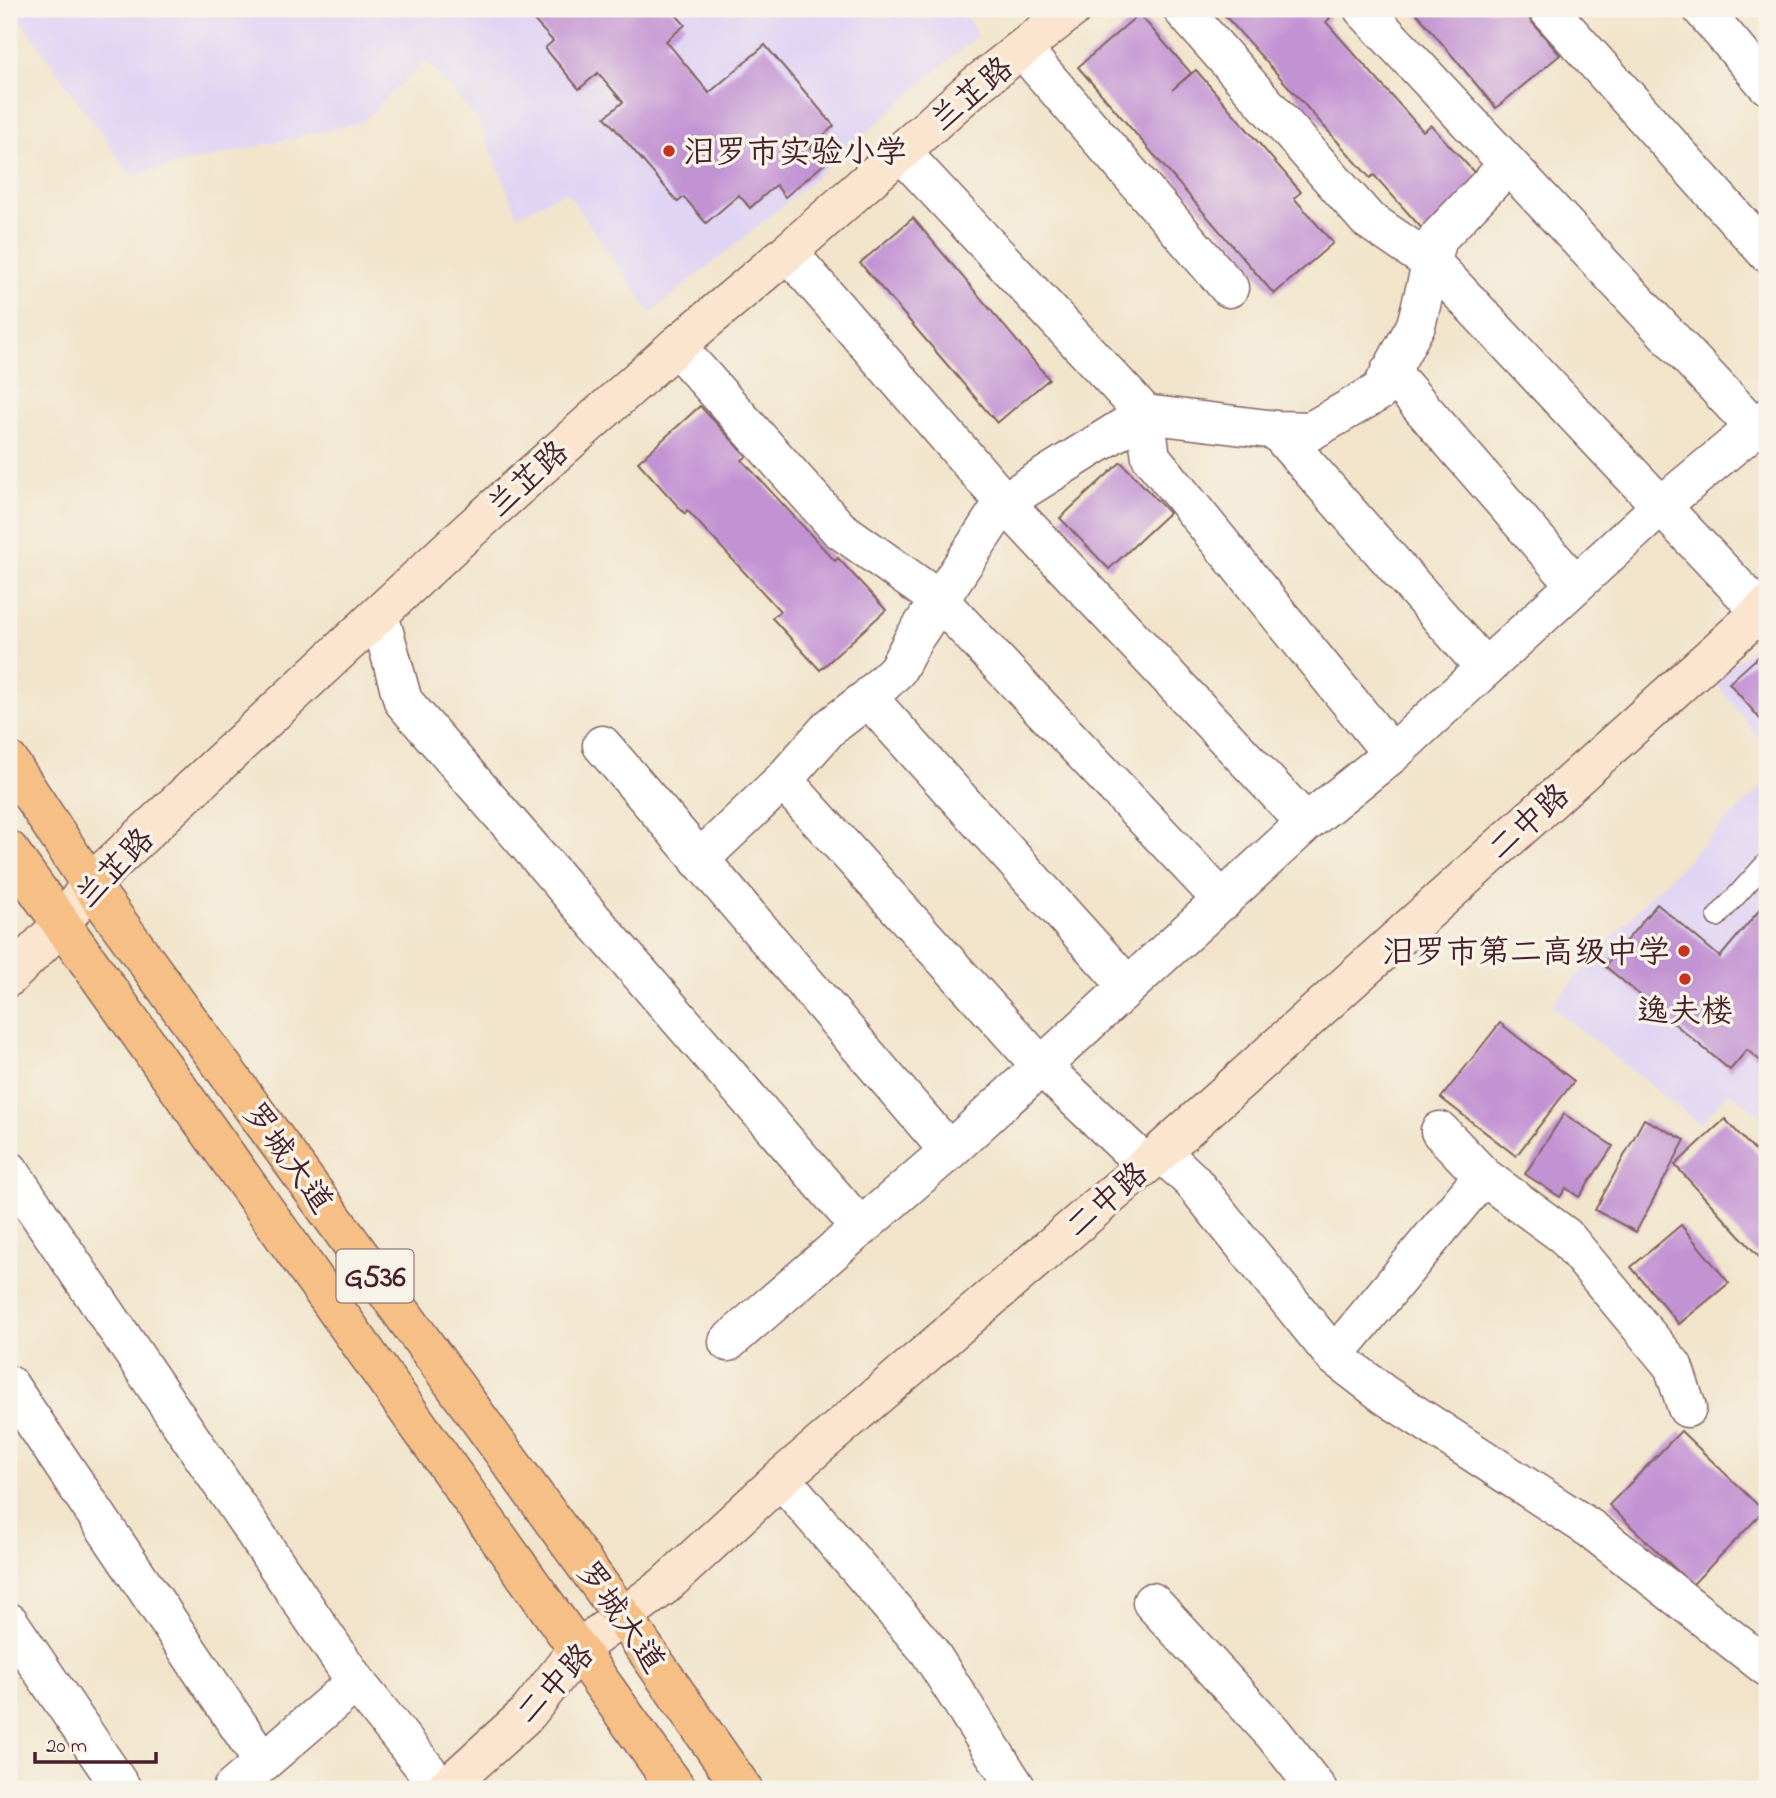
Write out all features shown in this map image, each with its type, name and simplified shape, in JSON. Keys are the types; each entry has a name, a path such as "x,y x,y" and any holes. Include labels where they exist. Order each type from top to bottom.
{"highway":[{"name":"罗城大道","path":"9,761 90,884 623,1617 743,1789"},
{"name":"罗城大道","path":"9,850 60,926 677,1789"}],"street":[{"name":"兰芷路","path":"9,976 60,926 90,884 379,614 676,346 788,252 975,86 1072,9"},
{"path":"1182,9 1367,219 1433,264 1764,609"},
{"path":"729,1342 949,1151 1127,985 1307,823 1392,754 1662,505 1761,424 1507,166 1363,9"},
{"path":"1548,9 1767,253"},
{"path":"1702,9 1767,85"},
{"path":"1023,50 1229,288"},
{"path":"901,152 1145,414 1151,457 1392,754"},
{"path":"699,860 783,780 830,728 868,698 897,670 939,600 1004,502 1089,452 1145,414 1276,430 1311,431 1380,391 1416,325 1438,238 1507,166"},
{"path":"788,252 1004,502 1307,823"},
{"path":"676,346 839,529 939,600 1223,901"},
{"path":"1390,371 1575,584"},
{"path":"1276,430 1485,667"},
{"name":"二中路","path":"443,1789 527,1713 578,1650 664,1586 781,1478 1154,1158 1764,609"},
{"path":"379,614 403,701 861,1228"},
{"path":"868,698 1127,985"},
{"path":"602,744 949,1151"},
{"path":"783,780 1041,1066 1154,1158 1192,1181 1334,1356 1385,1395 1591,1529 1767,1667"},
{"path":"1440,1131 1483,1176 1565,1236 1673,1366 1687,1408"},
{"path":"9,1170 356,1682 443,1789"},
{"path":"1334,1356 1483,1176"},
{"path":"9,1385 263,1762"},
{"path":"781,1478 929,1651 1017,1789"},
{"path":"1152,1602 1273,1733 1317,1789"},
{"path":"9,1622 122,1789"},
{"path":"232,1789 356,1682"}],"lane":[{"path":"1717,917 1767,862"}],"shaded area":[{"name":"汨罗市实验小学","path":"13,9 962,9 978,35 780,208 651,313 566,191 518,215 479,122 426,60 362,122 131,176"},
{"path":"1767,634 1767,749 1715,681"},
{"name":"汨罗市第二高级中学","path":"1767,782 1767,1122 1729,1091 1700,1125 1551,1006 1650,896"}],"building":[{"path":"536,9 671,9 685,25 666,41 709,93 765,45 834,126 810,147 824,164 785,197 776,185 750,208 739,195 706,223 684,197 678,202 605,117 623,102 598,73 579,89 545,48 553,41 529,15"},
{"path":"1219,9 1322,9 1330,18 1326,22 1423,131 1431,125 1482,181 1425,232 1374,175 1370,178"},
{"path":"1413,9 1521,9 1560,55 1496,108"},
{"path":"1139,14 1191,73 1172,90 1196,70 1301,192 1294,198 1333,243 1274,294 1078,67"},
{"path":"913,218 1049,379 997,423 860,263"},
{"path":"700,406 747,456 742,460 835,561 838,558 886,610 820,670 772,618 780,611 687,510 685,514 638,462"},
{"path":"1121,462 1169,513 1109,569 1060,518"},
{"path":"1767,649 1767,727 1729,683"},
{"name":"逸夫楼","path":"1767,901 1767,1066 1747,1050 1730,1070 1605,966 1657,904 1720,957"},
{"path":"1500,1023 1574,1081 1516,1156 1441,1098"},
{"path":"1564,1114 1613,1146 1579,1197 1566,1188 1560,1197 1525,1174"},
{"path":"1644,1119 1685,1140 1636,1232 1595,1210"},
{"path":"1725,1119 1767,1164 1767,1253 1761,1259 1675,1165"},
{"path":"1681,1225 1729,1283 1679,1324 1631,1267"},
{"path":"1681,1431 1764,1511 1692,1585 1609,1505"}],"place":[{"name":"汨罗市实验小学","path":"669,151"},
{"name":"汨罗市第二高级中学","path":"1684,951"},
{"name":"逸夫楼","path":"1685,979"}]}
